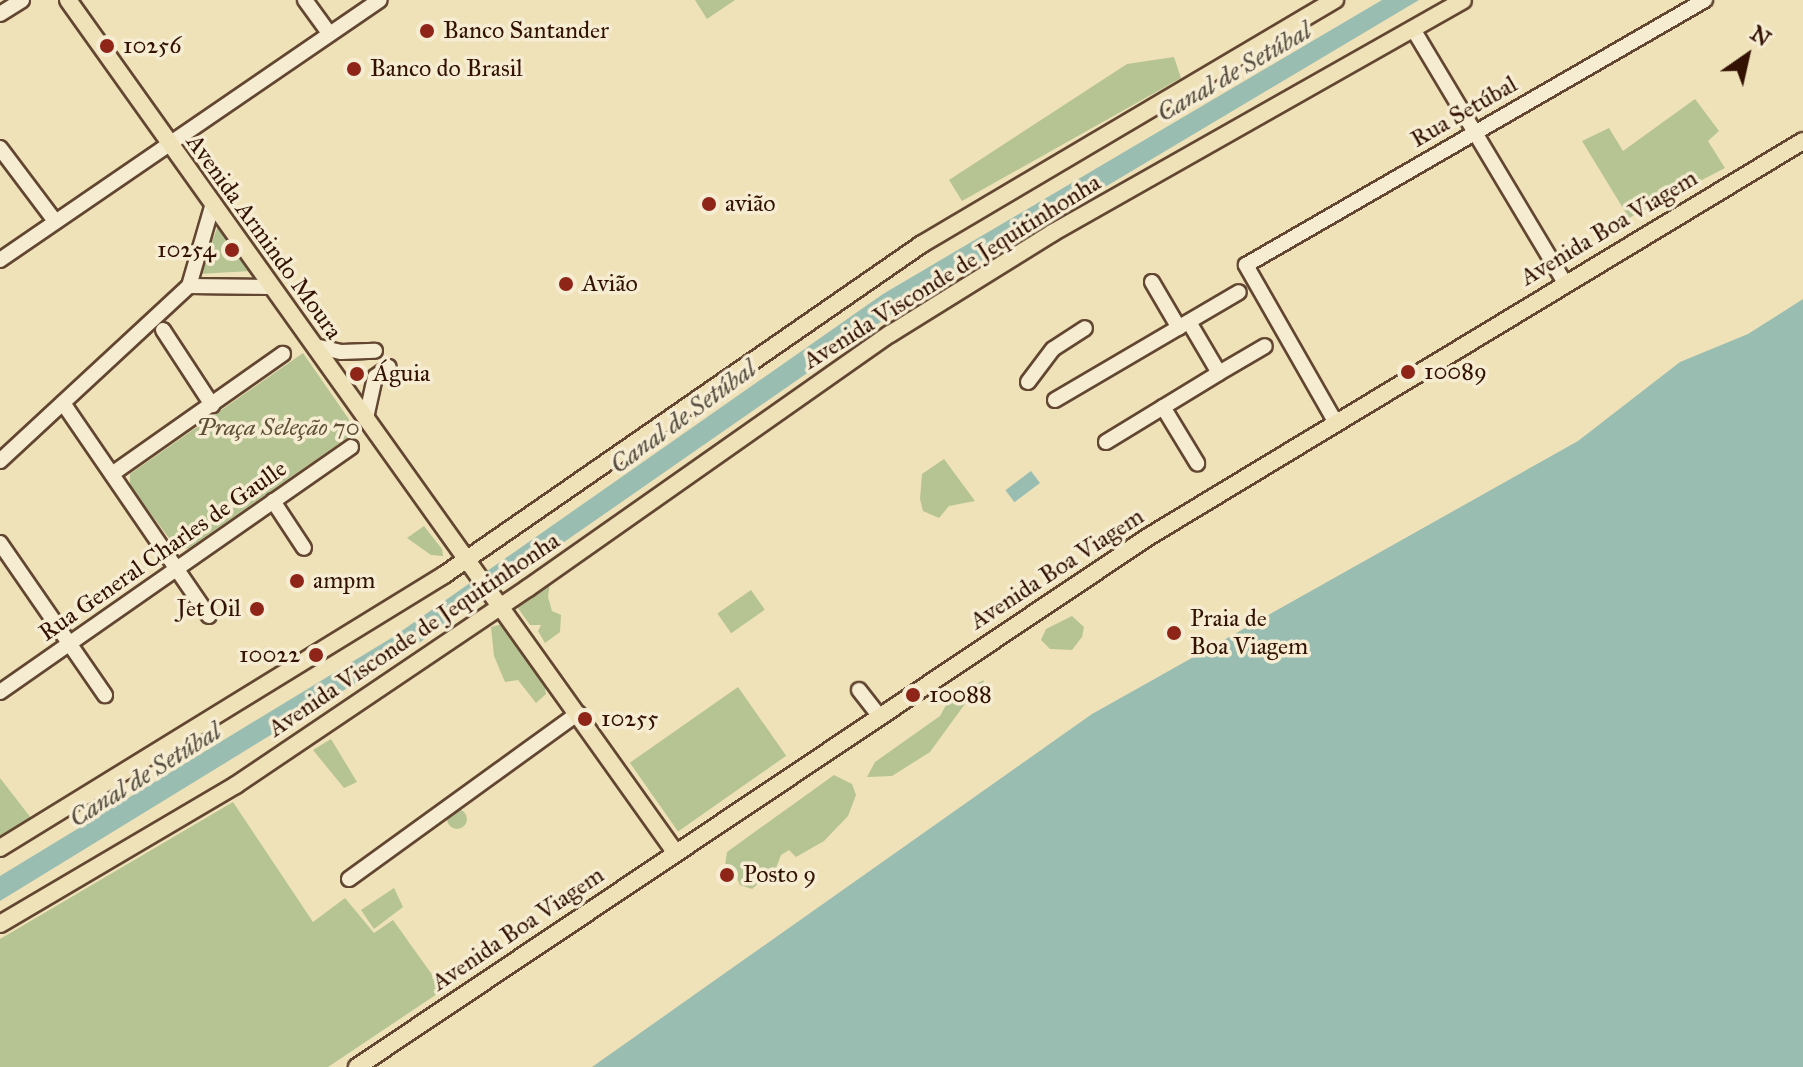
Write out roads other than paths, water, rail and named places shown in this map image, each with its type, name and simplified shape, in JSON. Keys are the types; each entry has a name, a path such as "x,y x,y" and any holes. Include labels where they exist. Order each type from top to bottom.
{"main road":[{"name":"Avenida Armindo Moura","path":"68,0 166,143 315,346 675,852"},
{"name":"Avenida Visconde de Jequitinhonha","path":"0,848 466,559 922,244 1335,0"},
{"name":"Avenida Visconde de Jequitinhonha","path":"0,924 236,785 497,602 890,334 1052,233 1463,0"},
{"name":"Avenida Boa Viagem","path":"357,1067 1148,537 1803,141"}],"street":[{"path":"0,14 22,0"},
{"path":"305,0 329,33"},
{"path":"0,260 166,143 380,0"},
{"name":"Rua Setúbal","path":"1336,423 1246,265 1705,0"},
{"path":"1413,29 1565,283"},
{"path":"0,148 55,221"},
{"path":"0,461 189,286 212,207"},
{"path":"1152,282 1219,373"},
{"path":"189,286 272,287"},
{"path":"1055,400 1239,292"},
{"path":"1028,382 1053,349 1085,328"},
{"path":"163,330 212,405"},
{"path":"315,346 369,352 375,377 366,418"},
{"path":"1106,442 1265,346"},
{"path":"112,474 283,354"},
{"path":"375,377 389,367"},
{"path":"63,403 209,616"},
{"path":"1163,407 1197,463"},
{"name":"Rua General Charles de Gaulle","path":"0,692 351,447"},
{"path":"273,501 304,548"},
{"path":"0,543 105,695"},
{"path":"859,690 879,716"},
{"path":"349,879 578,713"}],"water":[{"path":"1382,0 1419,0 895,312 403,654 0,901 0,876 393,637 883,294"},
{"path":"1803,299 1803,1067 592,1067 1092,714 1578,441 1680,362 1748,334"},
{"path":"1031,471 1040,483 1014,502 1005,490"}],"place":[{"name":"Banco Santander","path":"427,31"},
{"name":"10256","path":"107,46"},
{"name":"Banco do Brasil","path":"354,69"},
{"name":"avião","path":"709,204"},
{"name":"10254","path":"232,250"},
{"name":"Avião","path":"566,284"},
{"name":"10089","path":"1408,372"},
{"name":"Águia","path":"357,374"},
{"name":"ampm","path":"297,581"},
{"name":"Jet Oil","path":"257,609"},
{"name":"Praia de Boa Viagem","path":"1174,633"},
{"name":"10022","path":"316,655"},
{"name":"10088","path":"913,695"},
{"name":"10255","path":"585,719"},
{"name":"Posto 9","path":"727,875"}],"water label":[{"name":"Canal de Setúbal","path":"1234,72"},
{"name":"Canal de Setúbal","path":"683,417"},
{"name":"Canal de Setúbal","path":"145,775"}],"park label":[{"name":"Praça Seleção 70","path":"278,428"}]}
